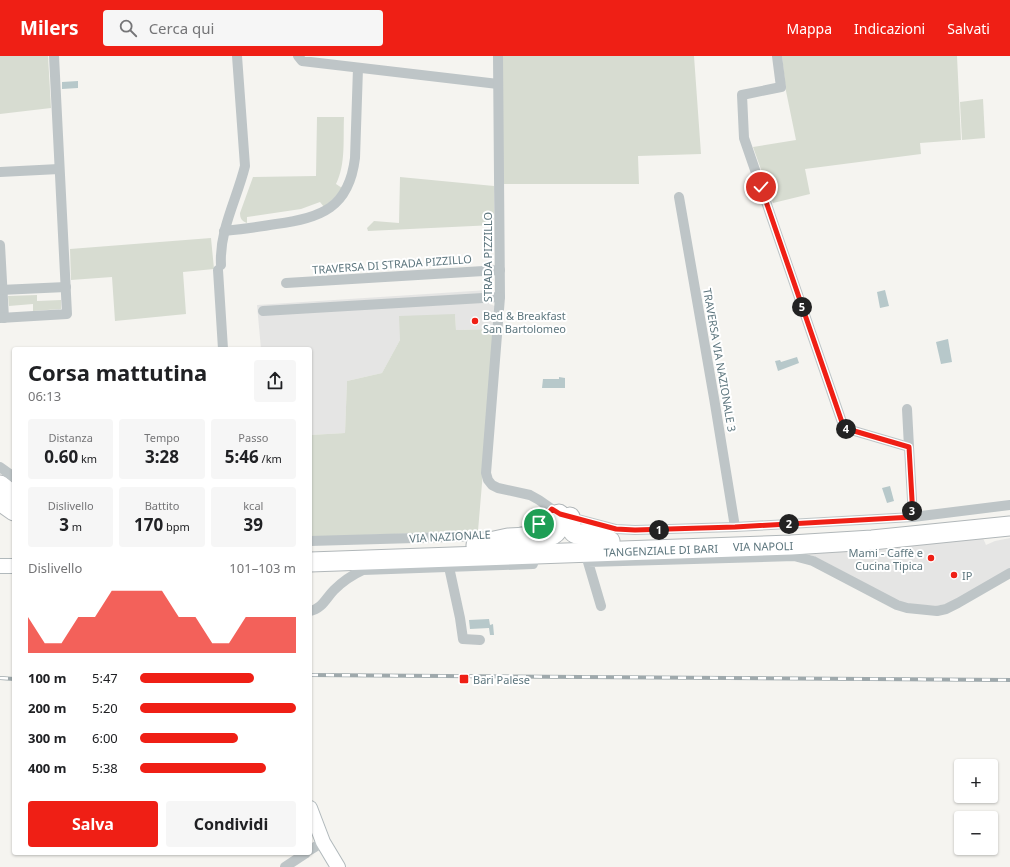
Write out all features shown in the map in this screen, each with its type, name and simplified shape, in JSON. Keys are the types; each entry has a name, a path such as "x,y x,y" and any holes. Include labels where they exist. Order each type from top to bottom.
{"highway":[{"path":"0,485 12,494"},
{"path":"0,501 12,510"},
{"path":"560,513 573,532 577,534 596,534 610,541"},
{"path":"476,545 508,538 550,536 559,530 560,513"},
{"name":"TANGENZIALE DI BARI","path":"312,550 800,534 1010,516"},
{"name":"TANGENZIALE DI BARI","path":"312,562 791,545 872,540 1010,526"}],"street":[{"path":"0,245 2,318 67,314 54,56"},
{"path":"223,347 219,267 221,248 228,217 246,166 237,56"},
{"path":"298,56 302,61 498,84"},
{"name":"STRADA PIZZILLO","path":"498,56 500,297 486,473 488,480 492,485 498,488 530,495 560,513"},
{"path":"777,56 781,87 742,95 744,138 844,428 909,447"},
{"path":"224,231 301,221 314,217 326,211 344,193 350,183 354,164 358,68"},
{"path":"0,172 59,169"},
{"name":"TRAVERSA VIA NAZIONALE 3","path":"679,197 735,527"},
{"name":"TRAVERSA DI STRADA PIZZILLO","path":"286,283 500,270"},
{"path":"1,290 66,287"},
{"path":"263,311 500,297"},
{"path":"907,409 913,517"},
{"path":"0,467 12,476"},
{"path":"560,513 616,529 635,530 735,527 913,517 1010,505"},
{"name":"VIA NAZIONALE","path":"312,541 482,536 504,531 526,530 560,513"},
{"name":"VIA NAPOLI","path":"601,606 588,562 794,556 813,561 897,605 907,608 937,611 958,604 1010,573"},
{"path":"312,611 316,610 334,590 350,576 363,570 533,564"},
{"path":"0,566 12,566"},
{"path":"450,567 463,639 480,640"},
{"path":"312,813 323,842 338,867"},
{"path":"312,849 323,842"},
{"path":"285,867 303,855"}],"shaded area":[{"path":"0,56 48,56 51,108 0,114"},
{"path":"502,56 694,56 701,154 638,156 639,184 503,184"},
{"path":"782,56 957,56 961,140 920,143 921,154 805,169 810,194 773,203 753,147 796,140 786,91"},
{"path":"78,81 78,88 62,89 62,82"},
{"path":"983,99 985,138 962,140 960,102"},
{"path":"317,117 344,117 343,160 336,184 342,188 324,207 320,202 301,209 247,217 247,223 244,221 241,218 240,213 253,177 316,176"},
{"path":"400,177 494,186 494,225 368,231 367,228 374,221 399,223"},
{"path":"211,238 214,269 183,272 186,314 115,321 112,277 71,280 70,249"},
{"path":"488,290 489,304 495,306 495,329 456,330 455,314 400,340 382,373 347,381 345,433 312,435 312,347 261,347 257,305"},
{"path":"885,290 889,306 880,308 877,292"},
{"path":"37,295 37,301 61,300 61,309 33,311 33,304 9,306 8,296"},
{"path":"455,314 456,330 495,329 478,531 312,537 312,435 345,433 347,381 382,373 400,340 399,316"},
{"path":"948,339 952,362 941,364 936,342"},
{"path":"797,357 799,363 778,371 775,361 780,360 781,362"},
{"path":"559,377 565,378 565,388 542,388 543,379 559,379"},
{"path":"890,486 894,501 887,503 882,488"},
{"path":"982,536 986,545 995,541 1010,538 1010,569 953,602 937,606 904,604 818,558 800,551 826,553 879,549 895,551 900,543"},
{"path":"489,619 490,625 493,624 494,635 490,635 489,628 470,629 469,620"}],"railway":[{"path":"312,675 1010,680"},
{"path":"0,678 12,679"}],"place":[{"name":"Bed & Breakfast San Bartolomeo","path":"475,321"},
{"name":"Mami - Caffè e Cucina Tipica","path":"931,558"},
{"name":"IP","path":"954,575"},
{"name":"Bari Palese","path":"464,679"}],"route":[{"path":"539,524 552,509 560,514 616,529 635,530 735,527 913,517 909,447 844,428 761,187"}]}
